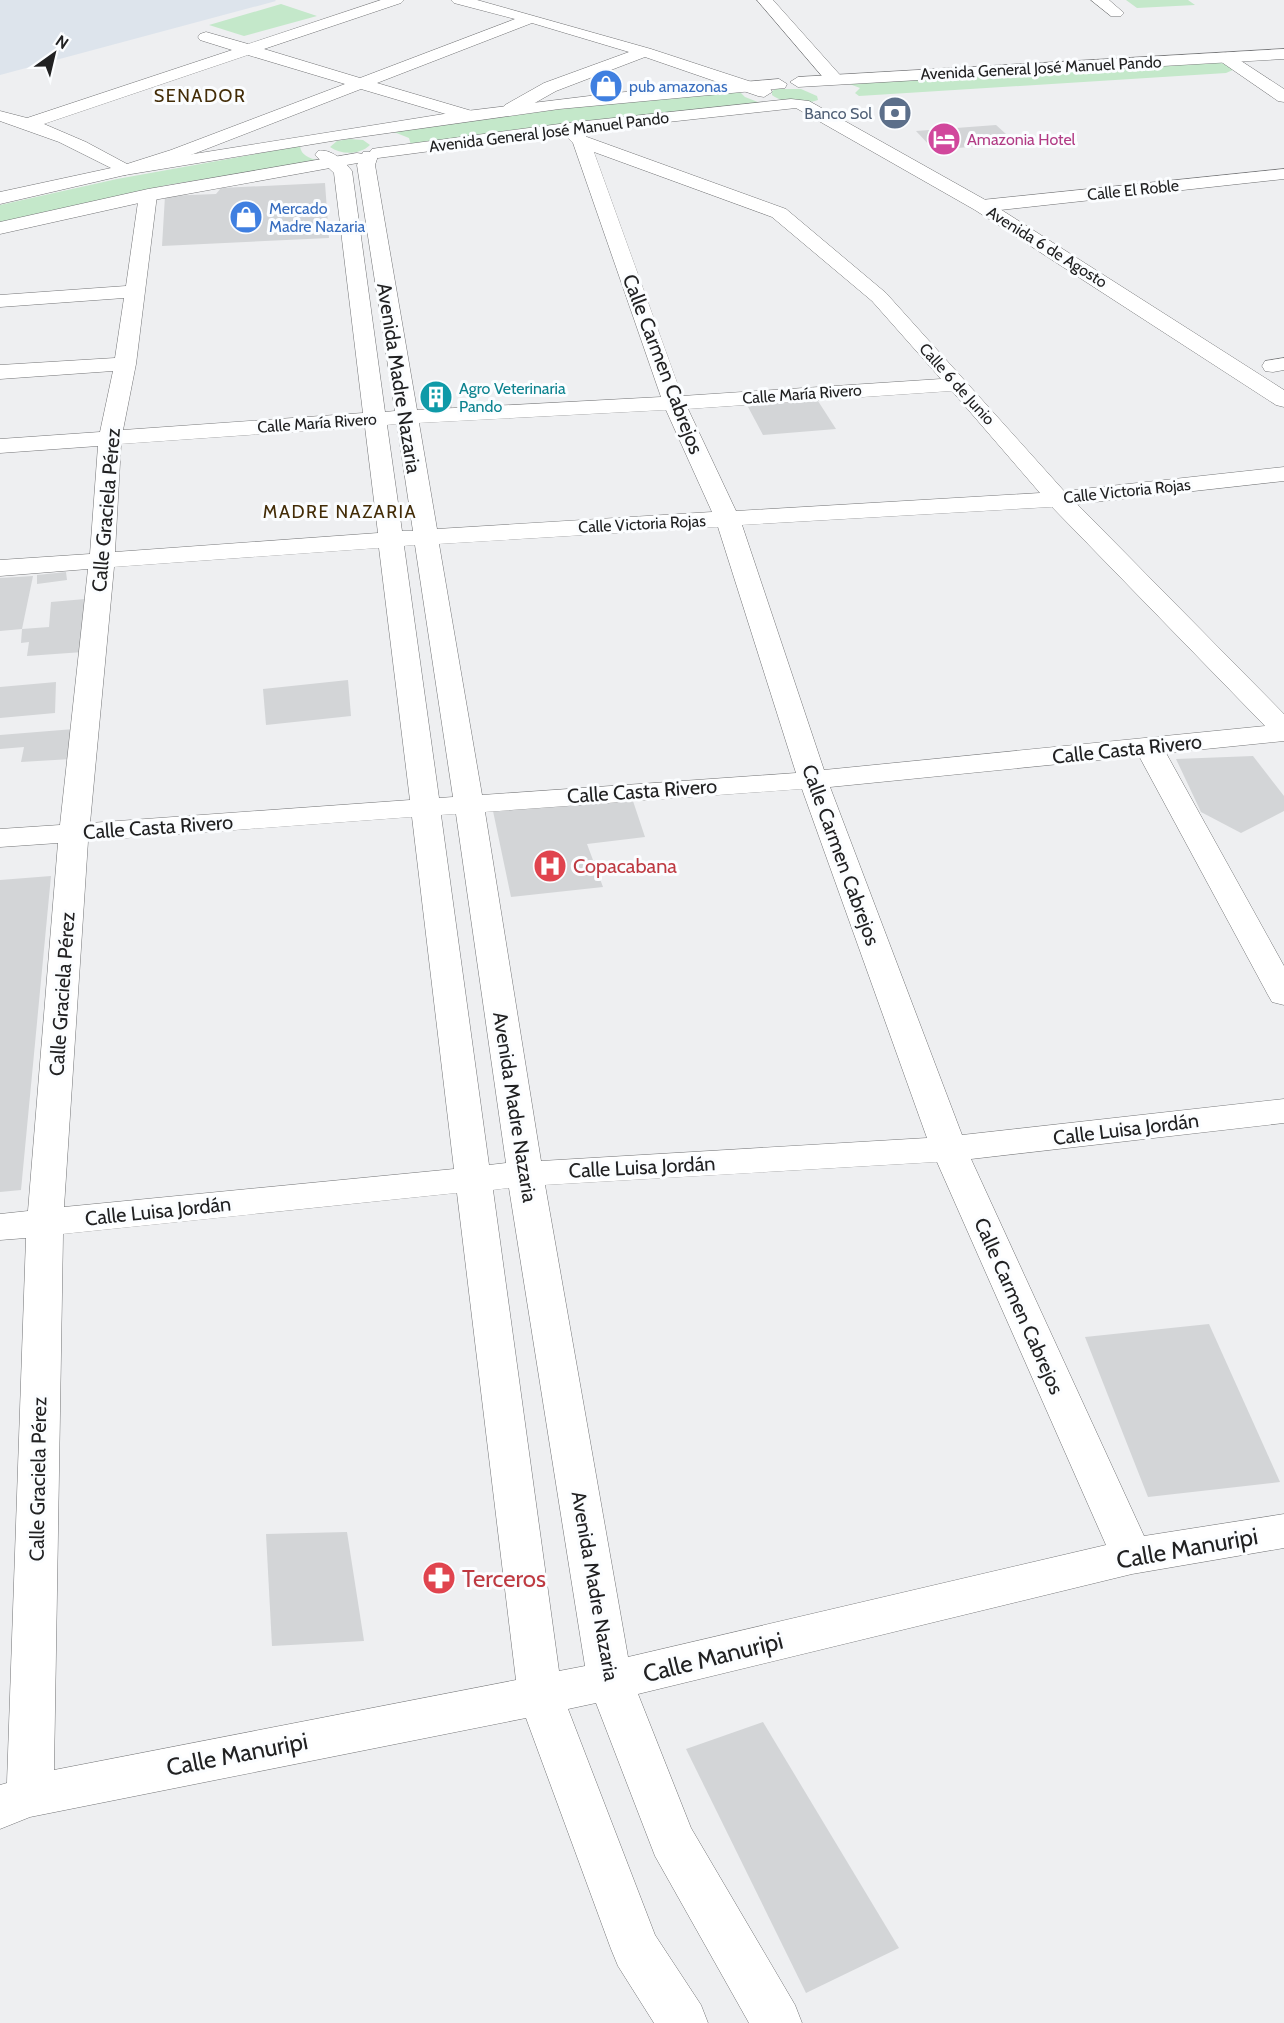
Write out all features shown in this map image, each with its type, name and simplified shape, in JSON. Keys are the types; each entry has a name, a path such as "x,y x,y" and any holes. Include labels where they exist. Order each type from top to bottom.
{"street":[{"path":"29,123 396,0"},
{"name":"Avenida 6 de Agosto","path":"459,0 531,18 764,88 766,96 774,101 797,105 982,206 1284,400"},
{"path":"765,0 830,93"},
{"path":"1100,0 1116,13"},
{"path":"0,116 29,123 64,136 125,170 177,154 531,18"},
{"path":"206,37 243,50 466,115"},
{"path":"511,109 550,87 645,52"},
{"name":"Avenida General José Manuel Pando","path":"0,198 125,170 574,135 797,105 830,93 1284,54"},
{"path":"1226,58 1284,97"},
{"path":"1228,79 1284,75"},
{"name":"Avenida General José Manuel Pando","path":"0,228 348,151 466,115 594,100 764,88 798,82 830,93"},
{"path":"550,87 594,100"},
{"name":"Avenida 6 de Agosto","path":"830,93 1005,204 1104,262"},
{"name":"Calle 6 de Junio","path":"574,135 779,213 879,297 1058,499 1284,732"},
{"name":"Calle Carmen Cabrejos","path":"574,135 674,403 728,518 813,780 949,1149 1132,1556"},
{"name":"Avenida Madre Nazaria","path":"348,151 366,165 390,418 391,539 540,1695 636,1949 683,2023"},
{"name":"Calle El Roble","path":"982,206 1284,174"},
{"name":"Calle Graciela Pérez","path":"15,1801 45,1222 74,833 102,560 110,439 125,364 148,195"},
{"path":"0,302 134,291"},
{"path":"1253,354 1280,368"},
{"path":"0,372 125,364"},
{"name":"Calle María Rivero","path":"0,446 390,418 674,403 958,384"},
{"name":"Avenida Madre Nazaria","path":"390,418 426,537 525,1174 610,1681 672,1840 777,2023"},
{"name":"Calle Victoria Rojas","path":"0,568 391,539 1058,499 1284,474"},
{"name":"Calle Casta Rivero","path":"0,838 813,780 1284,732"},
{"path":"1148,747 1284,994"},
{"name":"Calle Luisa Jordán","path":"0,1227 525,1174 949,1149 1284,1111"},
{"name":"Calle Manuripi","path":"15,1801 610,1681 1132,1556 1284,1531"}],"shaded area":[{"path":"0,0 275,0 276,1 0,75"}],"green space":[{"path":"1126,0 1188,0 1195,5 1137,8"},
{"path":"281,4 317,16 244,36 209,25"},
{"path":"1212,62 1228,64 1235,69 1226,73 859,96 855,93 860,88 847,83"},
{"path":"801,89 817,96 818,100 801,103 788,102 772,95 772,91"},
{"path":"738,90 745,97 763,104 411,145 409,138 394,132 574,107"},
{"path":"363,140 370,145 361,151 350,153 330,147 337,141"},
{"path":"300,146 304,154 318,161 167,185 0,223 0,205 117,179"}],"building":[{"path":"996,125 1016,143 934,150 916,131"},
{"name":"Mercado Madre Nazaria","path":"325,183 329,238 162,246 165,196 216,194 221,188"},
{"name":"Agro Veterinaria Pando","path":"448,391 452,408 421,401 422,392"},
{"path":"818,401 836,429 763,435 747,405"},
{"path":"66,572 67,580 37,584 37,575"},
{"path":"33,576 22,629 0,631 0,578"},
{"path":"85,599 83,652 27,656 29,642 21,643 22,629 49,627 51,602"},
{"path":"348,680 351,716 266,725 263,689"},
{"path":"56,682 55,713 0,718 0,687"},
{"path":"74,729 71,759 21,762 24,747 0,749 0,735"},
{"path":"1253,756 1284,796 1284,811 1241,833 1201,812 1176,759"},
{"name":"Copacabana","path":"632,798 645,837 587,844 603,887 511,897 493,811"},
{"path":"51,876 21,1190 0,1192 0,880"},
{"path":"1209,1324 1280,1482 1148,1497 1085,1337"},
{"path":"347,1532 364,1641 272,1646 266,1534"},
{"path":"763,1722 899,1948 806,1993 686,1749"}],"place":[{"name":"pub amazonas","path":"606,86"},
{"name":"Banco Sol","path":"895,113"},
{"name":"Amazonia Hotel","path":"944,139"},
{"name":"Mercado Madre Nazaria","path":"246,217"},
{"name":"Agro Veterinaria Pando","path":"436,397"},
{"name":"Copacabana","path":"550,866"},
{"name":"Terceros","path":"439,1578"}],"district":[{"name":"SENADOR","path":"200,96"},
{"name":"MADRE NAZARIA","path":"340,512"}]}
